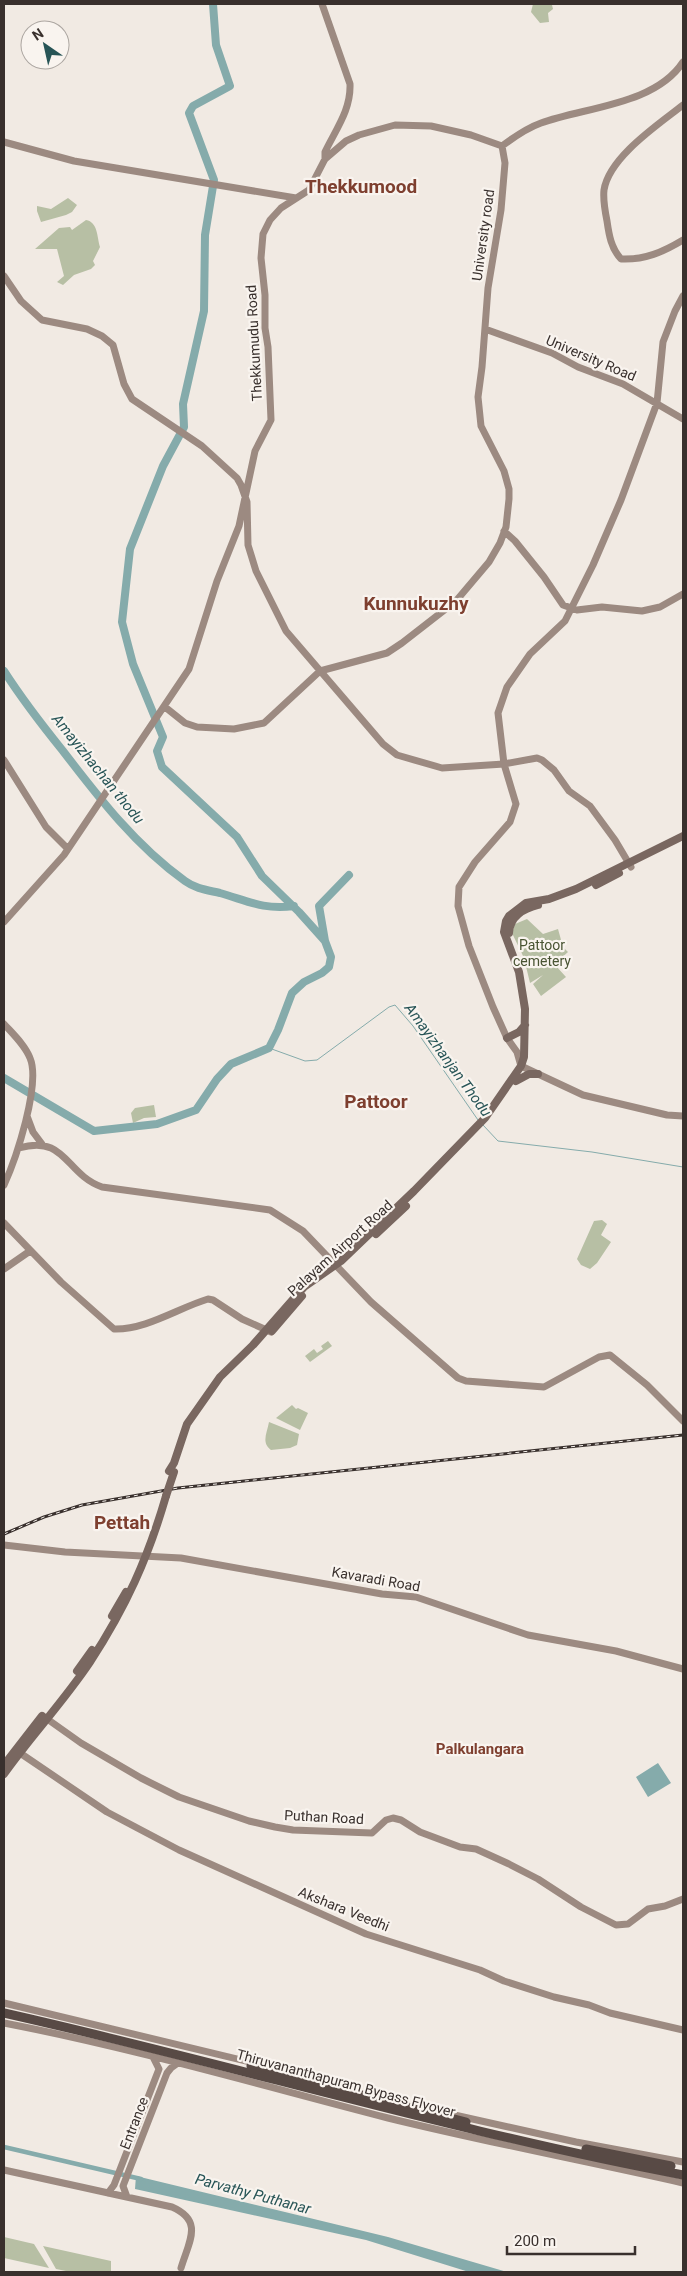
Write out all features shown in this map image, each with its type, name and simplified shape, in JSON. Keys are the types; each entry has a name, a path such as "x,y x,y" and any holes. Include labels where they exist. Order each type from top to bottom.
{"highway":[{"name":"Thiruvananthapuram Bypass Flyover","path":"4,2007 273,2071 514,2135 683,2175"},
{"name":"Thiruvananthapuram Bypass Flyover","path":"4,2014 228,2066 444,2123 683,2169"}],"main road":[{"name":"Palayam Airport Road","path":"486,1118 527,1059 529,1008 520,960 509,933 510,924 526,909 579,893 683,836"},
{"name":"Palayam Airport Road","path":"164,1495 187,1424 220,1376 269,1331 306,1291 337,1268 398,1214 480,1125 516,1081 524,1057 525,1025 519,972 504,932 506,921 519,906 576,889 683,841"},
{"path":"510,1042 525,1025"},
{"path":"516,1081 529,1074 538,1074"},
{"path":"144,1556 164,1495"},
{"path":"4,1765 90,1662 125,1605 144,1556 164,1495"},
{"path":"4,1774 44,1717"}],"street":[{"path":"322,4 350,84 347,110 325,152 325,159"},
{"path":"325,159 346,141 395,126 444,128 493,141 502,146 541,123 610,105 644,93 666,81 683,62"},
{"path":"683,105 635,144 610,174 604,192 612,247 621,259 651,256 683,240"},
{"path":"4,142 74,160 296,198"},
{"name":"University road","path":"320,671 387,653 402,643 456,601 471,585 489,562 504,531 507,519 509,488 497,455 481,426 478,415 488,288 501,210 505,163 502,146"},
{"name":"Thekkumudu Road","path":"245,496 255,451 271,420 265,328 265,295 261,258 263,234 270,220 281,208 309,190 325,159"},
{"path":"4,276 21,301 42,320 87,329 113,345 124,384 132,399 202,446 237,478 245,496 248,545 256,571 286,631 383,744 397,755 442,768 504,764 537,758 542,760 554,770 569,791 590,806 615,840 630,865"},
{"path":"683,296 663,342 657,403 621,500 573,609 565,621 530,654 507,687 498,713 504,764 516,804 513,815 466,875 459,887 457,897 458,908 469,946 522,1067 583,1095 683,1116"},
{"name":"University Road","path":"485,329 552,353 578,367 623,384 683,419"},
{"path":"4,922 54,868 189,669 217,581 239,526 245,496"},
{"path":"504,531 515,541 544,577 562,605 573,609 602,607 642,611 651,610 683,594"},
{"path":"165,707 186,723 197,727 234,729 253,726 264,723 320,671"},
{"path":"4,760 46,828 67,848"},
{"path":"4,1024 27,1052 31,1060 32,1080 19,1148 4,1185"},
{"path":"27,1113 33,1132 42,1144 60,1153 86,1180 102,1187 270,1210 303,1231 371,1302 458,1378 466,1381 544,1387 599,1358 610,1355 647,1385 683,1421"},
{"path":"19,1148 42,1144"},
{"path":"4,1223 30,1251 114,1329 152,1321 208,1299 213,1300 242,1319 269,1331"},
{"path":"4,1269 30,1251"},
{"name":"Kavaradi Road","path":"4,1545 102,1554 202,1560 382,1594 416,1596 528,1635 616,1651 683,1670"},
{"name":"Puthan Road","path":"44,1717 81,1743 141,1778 179,1797 249,1821 293,1830 372,1832 386,1820 393,1818 401,1820 420,1832 460,1847 476,1849 509,1864 538,1879 580,1907 616,1925 628,1924 648,1908 664,1906 683,1899"},
{"name":"Akshara Veedhi","path":"20,1753 107,1812 179,1850 366,1934 421,1950 554,1997 683,2030"},
{"path":"4,2002 183,2045 464,2117 576,2142 683,2162"},
{"path":"4,2014 378,2111 381,2116"},
{"path":"4,2023 153,2057 490,2142 683,2183"},
{"path":"108,2193 114,2185 159,2069 153,2057"},
{"name":"Entrance","path":"127,2197 123,2186 167,2073 178,2064"},
{"path":"4,2170 172,2206 184,2212 191,2222 192,2229 181,2268"}],"green space":[{"path":"533,4 554,4 552,5 553,9 548,13 549,22 540,23 531,12"},
{"path":"68,198 77,205 72,212 41,222 37,206 51,209"},
{"path":"86,220 90,221 95,227 100,247 93,261 95,265 91,269 74,275 63,285 57,282 64,276 57,249 35,249 59,228 70,227 72,230"},
{"name":"Pattoor cemetery","path":"527,919 543,934 558,929 563,947 568,952 559,960 560,964 556,966 566,977 541,996 533,984 543,975 530,983 524,958 512,933 515,924"},
{"path":"154,1105 156,1117 144,1118 133,1123 131,1113 135,1108"},
{"path":"602,1220 607,1224 601,1235 611,1242 597,1263 590,1269 581,1265 577,1259 594,1221"},
{"path":"328,1341 332,1346 310,1362 305,1356 314,1349 317,1353 323,1349 321,1346"},
{"path":"292,1405 296,1409 298,1408 308,1413 300,1430 276,1418"},
{"path":"269,1422 299,1434 297,1445 290,1448 271,1450 265,1441"},
{"path":"4,2237 34,2244 49,2268 4,2258"},
{"path":"43,2246 111,2261 111,2272 71,2272 56,2269"}],"water":[{"path":"658,1763 671,1783 648,1797 636,1777"},
{"path":"136,2176 388,2237 507,2272 469,2272 366,2240 135,2189"}],"waterway":[{"path":"213,4 216,45 230,86 193,106 189,113 214,180 205,235 204,311 183,404 184,427 163,466 130,549 122,622 133,664 163,737 157,751 162,767 237,837 262,876 299,912 325,941"},
{"name":"Amayizhachan thodu","path":"4,671 40,722 105,804 134,837 167,867 189,884 202,889 264,906 294,906"},
{"path":"4,1078 94,1131 157,1124 196,1110 217,1079 231,1064 269,1048 292,993 304,982 322,973 329,967 331,957 325,941 319,906 349,875"},
{"name":"Amayizhanjan Thodu","path":"269,1048 305,1061 317,1060 389,1007 395,1005 413,1026 478,1120"},
{"name":"Amayizhanjan Thodu","path":"483,1125 498,1141 592,1152 683,1167"},
{"name":"Parvathy Puthanar","path":"4,2147 141,2179"}],"railway":[{"path":"4,1534 44,1517 82,1505 178,1488 683,1435"}],"district":[{"name":"Thekkumood","path":"361,186"},
{"name":"Kunnukuzhy","path":"416,603"},
{"name":"Pattoor","path":"376,1101"},
{"name":"Pettah","path":"122,1522"},
{"name":"Palkulangara","path":"480,1749"}]}
